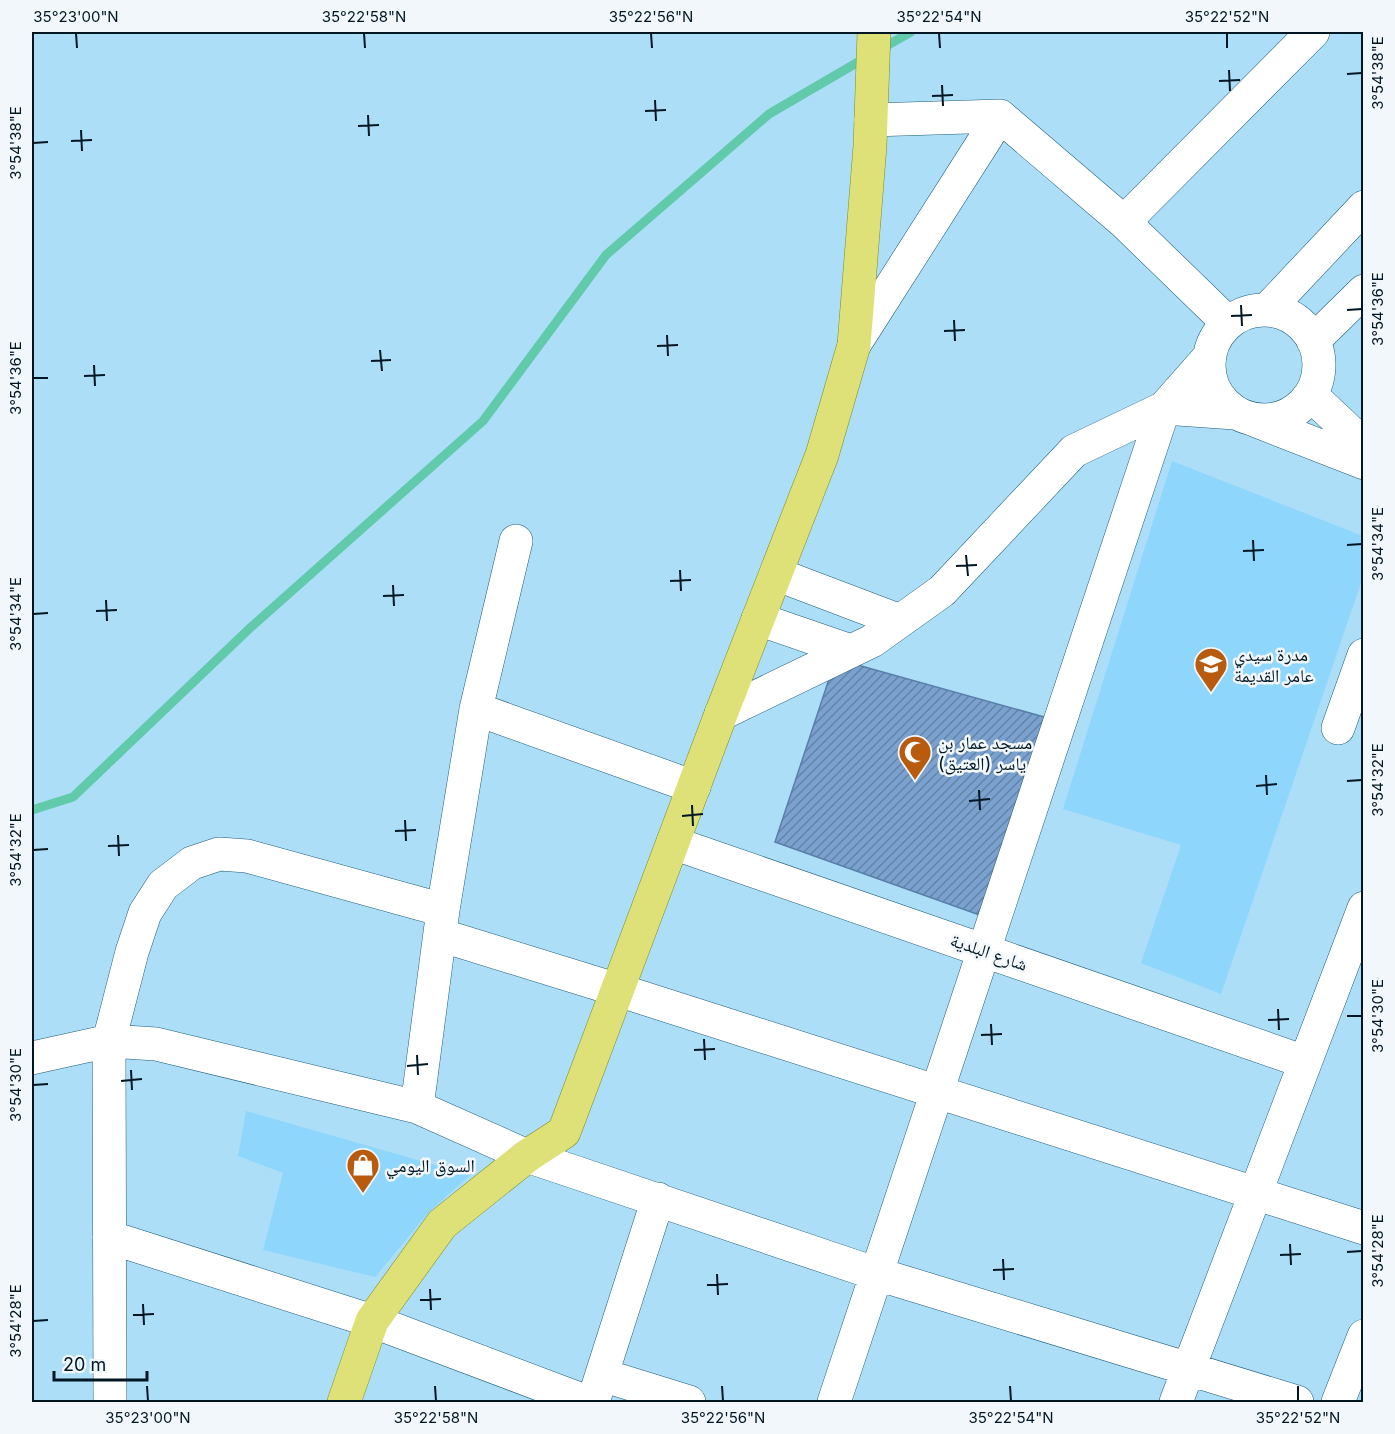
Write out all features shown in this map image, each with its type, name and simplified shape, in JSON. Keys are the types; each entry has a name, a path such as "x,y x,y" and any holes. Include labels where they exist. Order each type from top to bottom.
{"main road":[{"path":"344,1402 372,1322 442,1224 527,1156 564,1132 721,714 822,455 854,345 871,133 874,32"}],"street":[{"path":"1124,222 1313,32"},
{"path":"854,345 1000,116"},
{"path":"871,133 1000,116 1124,222 1228,323"},
{"path":"1267,310 1364,207"},
{"path":"1313,341 1364,291"},
{"path":"1164,408 1245,416 1276,420 1296,411 1311,395 1318,377 1319,359 1313,341 1302,325 1286,315 1267,310 1247,313 1228,323 1216,338 1210,356 1210,378 1220,398 1245,416 1364,464"},
{"path":"721,714 872,641 942,591 1074,451 1164,408 1210,356"},
{"path":"1311,395 1364,445"},
{"path":"834,1402 1164,408"},
{"path":"417,1107 442,923 476,709 516,542"},
{"path":"776,574 900,621"},
{"path":"758,620 851,651"},
{"path":"1338,728 1364,655"},
{"path":"476,709 694,787"},
{"name":"شارع البلدية","path":"673,843 1305,1062"},
{"path":"110,1402 108,1041 145,913 164,885 192,863 219,854 247,856 442,923 618,990 1364,1228"},
{"path":"1176,1402 1364,908"},
{"path":"32,1059 108,1041 156,1044 417,1107 527,1156 877,1274 1297,1402"},
{"path":"594,1393 658,1199"},
{"path":"110,1237 594,1393 689,1402"},
{"path":"1338,1402 1364,1336"}],"shaded area":[{"name":"مدرة سيدي عامر القديمة","path":"1172,461 1363,536 1363,577 1221,994 1141,963 1181,845 1063,809"},
{"name":"السوق اليومي","path":"246,1111 470,1175 428,1213 375,1277 263,1250 283,1173 238,1156"}],"building":[{"name":"مسجد عمار بن ياسر (العتيق)","path":"854,664 1055,720 988,918 775,842 830,676"}],"waterway":[{"path":"879,50 911,32"},
{"path":"32,810 73,797 250,628 483,421 606,255 769,114 865,58"}],"place":[{"name":"مدرة سيدي عامر القديمة","path":"1211,693"},
{"name":"مسجد عمار بن ياسر (العتيق)","path":"915,781"},
{"name":"السوق اليومي","path":"363,1194"}]}
